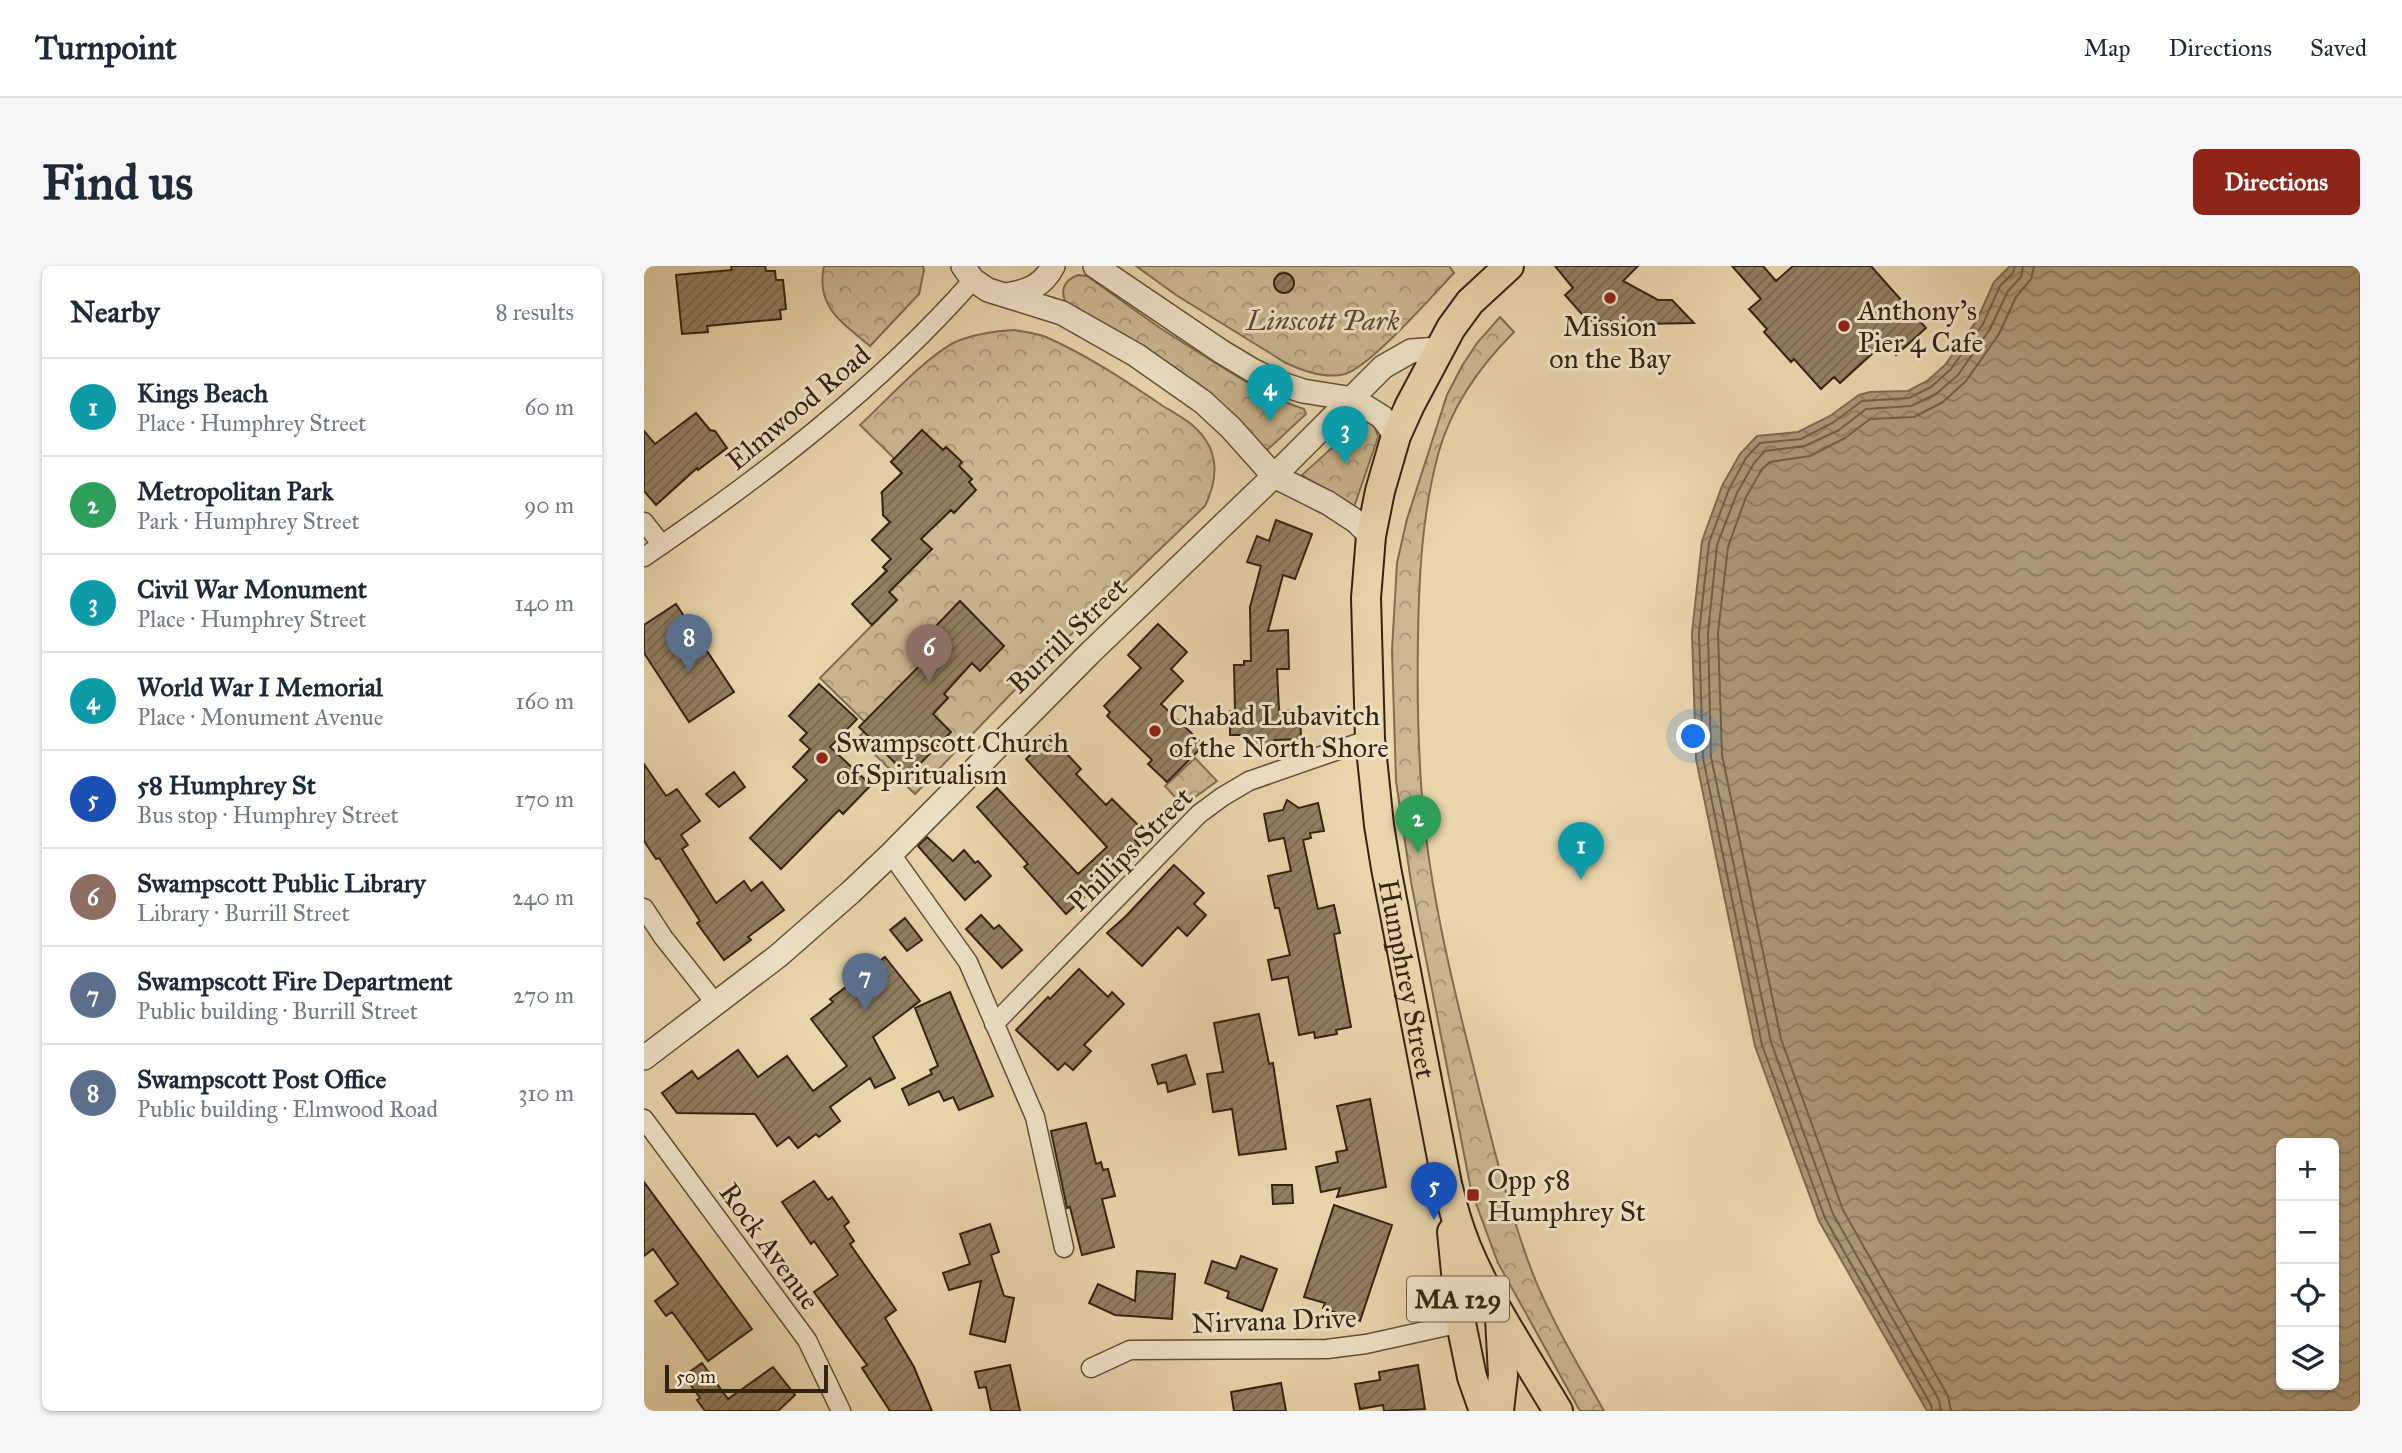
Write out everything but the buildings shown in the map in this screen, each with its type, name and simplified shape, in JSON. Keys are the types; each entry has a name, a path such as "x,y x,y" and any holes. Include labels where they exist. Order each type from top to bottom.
{"main road":[{"name":"Humphrey Street","path":"1484,1411 1479,1404 1461,1323 1447,1184 1379,825 1370,739 1366,598 1370,536 1396,436 1451,328 1470,302 1509,266"},
{"name":"Humphrey Street","path":"1447,1184 1466,1247 1499,1311 1503,1375 1499,1411"},
{"path":"1499,1311 1558,1411"}],"street":[{"path":"1006,295 1022,293 1037,286 1053,266"},
{"path":"1095,266 1252,370 1303,391 1353,399 1382,417 1396,436"},
{"path":"968,273 988,290 1062,313 1136,355 1203,402 1231,428 1274,476 1328,503 1357,522 1370,536"},
{"name":"Elmwood Road","path":"644,557 749,484 827,421 916,340 968,273"},
{"name":"Burrill Street","path":"644,1058 814,926 891,854 1090,653 1383,367 1410,351 1438,349"},
{"path":"644,522 662,545"},
{"name":"Phillips Street","path":"995,1024 1199,814 1249,782 1370,739"},
{"path":"891,854 968,962 1035,1116 1064,1248"},
{"path":"644,908 663,937 716,1004"},
{"name":"Rock Avenue","path":"644,1119 807,1340 841,1411"},
{"name":"Nirvana Drive","path":"1091,1368 1130,1350 1327,1349 1366,1344 1461,1323"}],"green space":[{"path":"824,266 923,266 924,270 919,294 870,346 841,321 827,303 822,280"},
{"name":"Linscott Park","path":"1136,266 1449,266 1454,273 1370,358 1345,374 1330,376 1286,363 1176,295"},
{"path":"1078,275 1087,276 1209,359 1271,397 1304,409 1306,414 1266,451 1067,305 1063,295 1064,287"},
{"path":"1500,317 1514,332 1479,372 1452,418 1439,451 1425,521 1418,638 1418,724 1423,809 1436,904 1449,967 1514,1218 1547,1306 1604,1411 1580,1411 1498,1263 1471,1190 1411,882 1396,781 1392,650 1397,563 1407,519 1447,395 1477,343"},
{"path":"1014,330 1042,336 1061,344 1121,378 1191,424 1210,447 1214,464 1213,481 1205,506 1030,674 915,794 858,738 869,726 820,678 897,600 877,580 886,571 883,567 891,559 872,540 890,522 883,515 883,501 886,497 881,493 902,473 891,462 894,458 860,425 908,378 948,346 973,336"},
{"path":"1363,422 1371,423 1378,437 1354,507 1302,475"},
{"path":"1195,758 1217,781 1183,806 1165,786"}],"water":[{"path":"2010,266 2360,266 2360,1411 1927,1411 1819,1221 1755,1046 1696,759 1692,633 1702,541 1722,486 1740,454 1757,436 1798,432 1830,416 1859,395 1908,391 1927,381 1945,365 1977,320 1994,282"}],"place":[{"name":"Mission on the Bay","path":"1610,298"},
{"name":"Anthony's Pier 4 Cafe","path":"1844,326"},
{"name":"World War I Memorial","path":"1270,422"},
{"name":"Civil War Monument","path":"1345,464"},
{"name":"Swampscott Post Office","path":"689,672"},
{"name":"Swampscott Public Library","path":"929,682"},
{"name":"Chabad Lubavitch of the North Shore","path":"1155,731"},
{"name":"Swampscott Church of Spiritualism","path":"822,758"},
{"name":"Metropolitan Park","path":"1418,853"},
{"name":"Kings Beach","path":"1581,880"},
{"name":"Swampscott Fire Department","path":"865,1011"},
{"name":"Opp 58 Humphrey St","path":"1473,1195"},
{"name":"58 Humphrey St","path":"1434,1220"}]}
